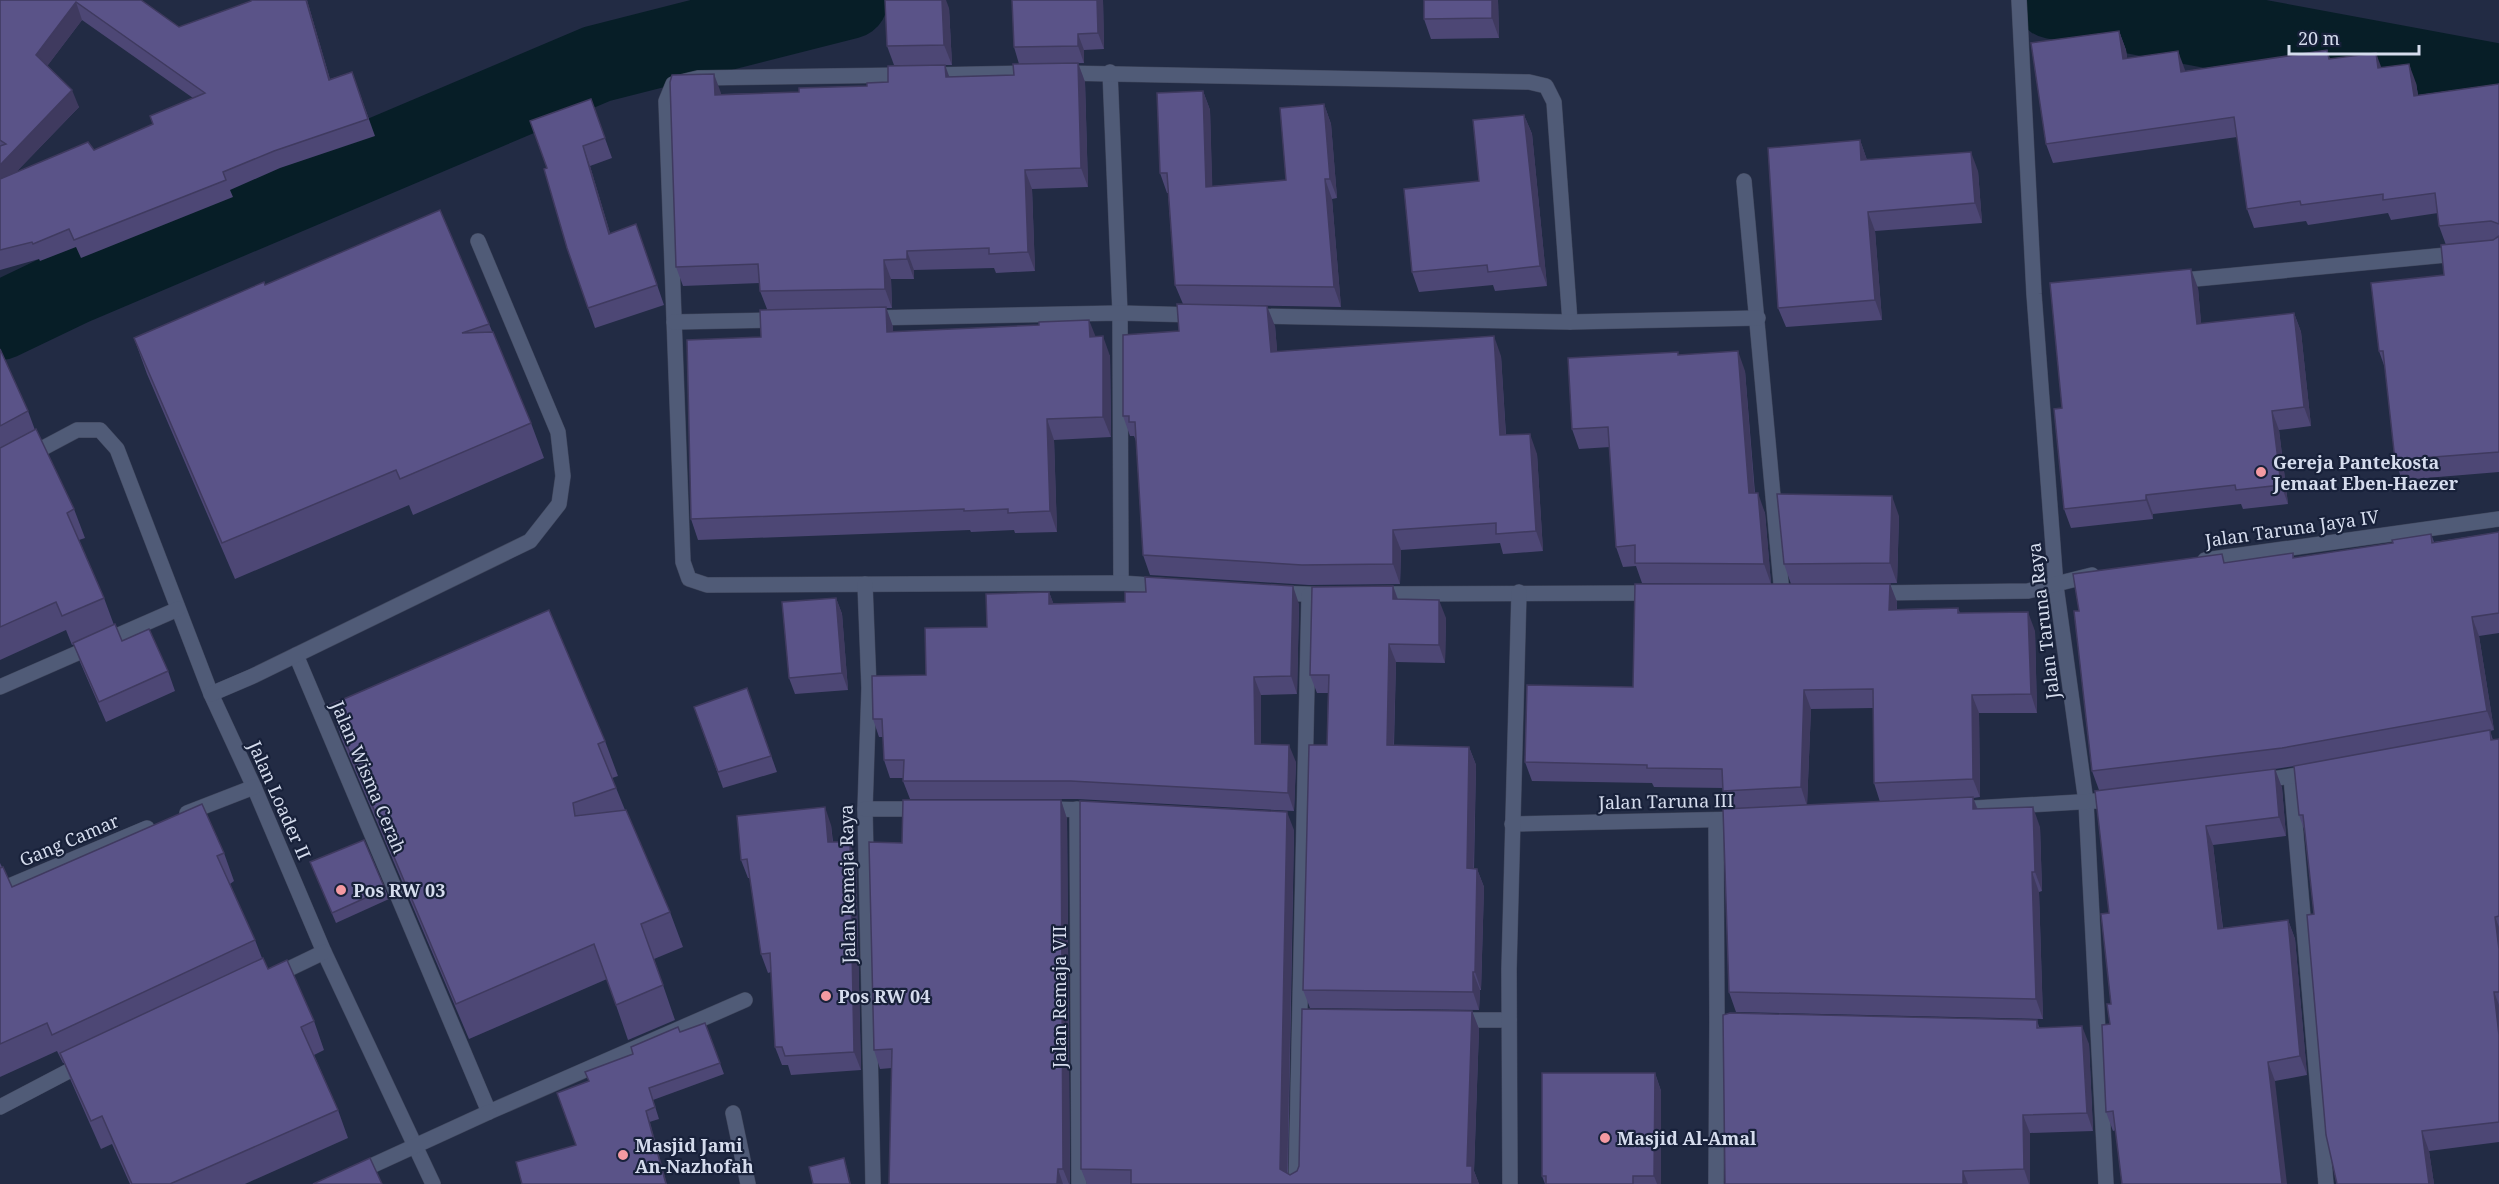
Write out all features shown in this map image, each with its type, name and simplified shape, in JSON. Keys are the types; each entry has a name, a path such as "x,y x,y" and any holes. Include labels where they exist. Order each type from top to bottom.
{"street":[{"name":"Jalan Taruna Raya","path":"2019,0 2056,586 2086,802 2106,1184"},
{"path":"1110,72 1120,313 1121,583"},
{"path":"1179,586 1121,583 707,585 689,579 682,562 666,101 673,84 698,78 1110,72 1529,82 1546,86 1554,102 1570,322"},
{"path":"1744,181 1758,318 1776,594 1801,594"},
{"path":"211,694 530,541 559,504 563,476 558,432 478,241"},
{"path":"2165,282 2499,250"},
{"path":"850,319 1120,313 1214,315"},
{"path":"1237,316 1570,322 1758,318"},
{"path":"674,322 791,320"},
{"name":"Jalan Loader II","path":"0,471 77,430 100,430 117,449 211,694 254,787 324,952 433,1184"},
{"name":"Jalan Taruna Jaya IV","path":"2195,561 2499,519"},
{"path":"1861,594 2028,591 2056,586 2078,577 2113,572"},
{"name":"Jalan Remaja Raya","path":"865,584 869,688 864,809 873,1184"},
{"path":"1262,592 1309,595 1344,594"},
{"path":"1510,1184 1509,1020 1512,824 1520,592"},
{"path":"1368,594 1663,593"},
{"path":"1296,1184 1305,1018 1298,821 1309,595"},
{"path":"0,687 178,609"},
{"name":"Jalan Wisma Cerah","path":"296,655 489,1113"},
{"path":"2244,783 2325,771"},
{"path":"2290,777 2326,1184"},
{"path":"178,817 254,787"},
{"path":"1938,810 2086,802 2115,798"},
{"path":"864,809 936,809"},
{"path":"1030,809 1113,811"},
{"name":"Jalan Remaja VII","path":"1077,809 1079,1184"},
{"name":"Jalan Taruna III","path":"1512,824 1762,818"},
{"path":"1716,820 1723,1022 1716,1184"},
{"name":"Gang Camar","path":"0,890 156,825"},
{"path":"254,986 324,952"},
{"path":"332,1184 746,1000"},
{"path":"1439,1020 1509,1020"},
{"path":"2078,1030 2099,1030"},
{"path":"0,1107 97,1057"},
{"path":"733,1113 748,1184"}],"building":[{"path":"0,0 141,0 179,27 251,0 306,0 329,80 352,72 368,119 274,151 223,172 226,180 74,240 69,229 33,244 32,242 0,250 0,179 88,142 94,150 153,124 150,116 205,93 76,2 36,55 72,90 0,165 0,146 6,144 0,140"},
{"path":"885,0 942,0 944,45 887,46"},
{"path":"1012,0 1097,0 1098,33 1078,34 1078,46 1014,47"},
{"path":"1424,0 1492,0 1492,18 1424,19"},
{"path":"2119,31 2123,59 2178,51 2181,72 2327,50 2329,59 2376,53 2378,68 2409,64 2414,96 2499,84 2499,224 2491,221 2439,226 2435,193 2383,200 2383,194 2301,205 2300,201 2247,209 2234,117 2046,144 2031,43"},
{"path":"1078,63 1081,168 1025,170 1028,252 989,254 989,248 907,251 907,259 884,260 885,289 760,291 758,264 676,267 670,82 672,75 714,74 715,95 799,92 799,88 867,86 867,83 888,82 888,66 945,65 946,77 1014,75 1013,64"},
{"path":"1203,91 1206,187 1286,180 1280,108 1324,104 1330,179 1325,179 1334,287 1175,285 1167,173 1160,173 1157,93"},
{"path":"591,99 605,138 583,146 609,234 636,224 657,285 588,308 567,248 544,169 547,168 530,121"},
{"path":"1524,115 1540,266 1488,272 1487,265 1412,272 1404,189 1479,181 1473,120"},
{"path":"1860,140 1861,160 1971,152 1975,203 1868,212 1875,300 1778,308 1768,148"},
{"path":"440,210 489,324 462,333 493,332 531,423 400,479 396,470 222,543 134,338"},
{"path":"2499,236 2499,452 2395,460 2383,351 2379,351 2371,283 2444,275 2441,245 2493,240"},
{"path":"2191,269 2197,324 2294,313 2304,407 2272,411 2281,485 2236,490 2235,485 2146,495 2146,500 2064,509 2054,409 2062,408 2050,283"},
{"path":"1177,304 1267,306 1271,352 1494,336 1500,435 1530,434 1536,531 1496,534 1496,523 1393,530 1393,564 1302,565 1143,555 1135,422 1129,422 1129,416 1123,416 1123,335 1179,331"},
{"path":"886,307 887,332 1039,325 1039,322 1089,320 1090,337 1103,336 1103,417 1047,419 1050,511 1008,513 1008,509 964,511 964,509 691,519 687,340 761,337 760,310"},
{"path":"0,349 28,411 0,426"},
{"path":"1738,351 1749,493 1758,493 1764,564 1635,563 1635,545 1616,547 1608,427 1572,429 1568,358"},
{"path":"36,429 74,509 67,513 104,598 62,616 56,602 0,627 0,448"},
{"path":"1777,494 1892,496 1890,563 1784,564"},
{"path":"2499,532 2499,613 2472,617 2487,711 2282,748 2092,771 2074,611 2079,611 2073,574 2222,554 2224,563 2293,553 2293,558 2393,543 2392,540 2431,534 2432,543"},
{"path":"1145,577 1293,586 1291,676 1254,677 1255,744 1289,745 1288,793 1071,781 903,781 904,760 884,760 882,719 873,719 872,676 926,675 925,628 987,627 986,594 1049,592 1049,604 1125,602 1125,592 1146,592"},
{"path":"1635,584 1890,584 1889,610 1958,608 1958,613 2028,612 2031,694 1972,695 1973,779 1874,783 1873,689 1804,690 1801,787 1723,791 1722,769 1525,762 1527,685 1633,687"},
{"path":"1393,586 1393,599 1439,600 1439,645 1389,644 1387,745 1469,747 1467,868 1477,869 1473,992 1303,990 1309,745 1327,745 1329,675 1310,675 1312,587"},
{"path":"836,598 842,673 789,678 782,602"},
{"path":"549,610 605,741 598,744 616,788 573,803 575,816 626,810 670,912 641,924 663,985 616,1005 594,944 456,1004 330,705"},
{"path":"115,624 122,641 149,629 168,671 99,702 73,643"},
{"path":"747,688 771,756 718,772 694,707"},
{"path":"2490,730 2491,740 2499,739 2499,916 2495,917 2499,949 2499,992 2494,992 2499,1035 2499,1122 2422,1131 2429,1184 2337,1184 2326,1135 2307,915 2314,914 2303,815 2299,815 2294,766"},
{"path":"2275,769 2279,817 2206,826 2218,929 2288,920 2300,1056 2268,1062 2282,1184 2122,1184 2113,1111 2106,1112 2102,1025 2110,1024 2107,1004 2111,1004 2101,914 2109,913 2095,791"},
{"path":"1973,797 1973,809 2033,807 2035,872 2032,872 2036,999 1729,992 1723,809"},
{"path":"903,800 1061,800 1063,1169 1058,1169 1057,1184 889,1184 892,1049 874,1050 869,842 902,843"},
{"path":"1080,801 1287,812 1280,1169 1290,1175 1297,1171 1299,1166 1302,1009 1472,1011 1467,1166 1472,1166 1472,1184 1131,1184 1131,1170 1081,1169"},
{"path":"202,804 224,853 217,856 255,940 52,1035 47,1023 0,1044 0,868 3,867 12,887"},
{"path":"825,807 828,842 850,842 854,1052 785,1056 782,1047 775,1047 770,953 761,954 747,859 741,860 737,816"},
{"path":"364,840 385,889 332,913 310,862"},
{"path":"263,958 268,969 287,960 314,1021 301,1027 338,1110 170,1184 132,1184 102,1116 91,1121 60,1053"},
{"path":"1730,1013 2037,1020 2037,1028 2082,1026 2087,1113 2023,1115 2024,1169 1963,1171 1963,1184 1725,1184 1723,1015"},
{"path":"705,1023 720,1063 649,1088 655,1107 646,1111 666,1184 522,1184 516,1162 576,1145 557,1093 589,1081 585,1072 633,1054 631,1047 678,1027 680,1032"},
{"name":"Masjid Al-Amal","path":"1542,1073 1655,1073 1654,1176 1633,1176 1633,1184 1546,1184 1546,1176 1542,1176"},
{"path":"370,1158 382,1184 313,1184"},
{"path":"844,1158 850,1184 813,1184 809,1167"}],"waterway":[{"path":"0,321 73,286 597,64 849,0"},
{"path":"2053,0 2499,83"}],"place":[{"name":"Gereja Pantekosta Jemaat Eben-Haezer","path":"2261,472"},
{"name":"Pos RW 03","path":"341,890"},
{"name":"Pos RW 04","path":"826,996"},
{"name":"Masjid Al-Amal","path":"1605,1138"},
{"name":"Masjid Jami An-Nazhofah","path":"623,1155"}]}
